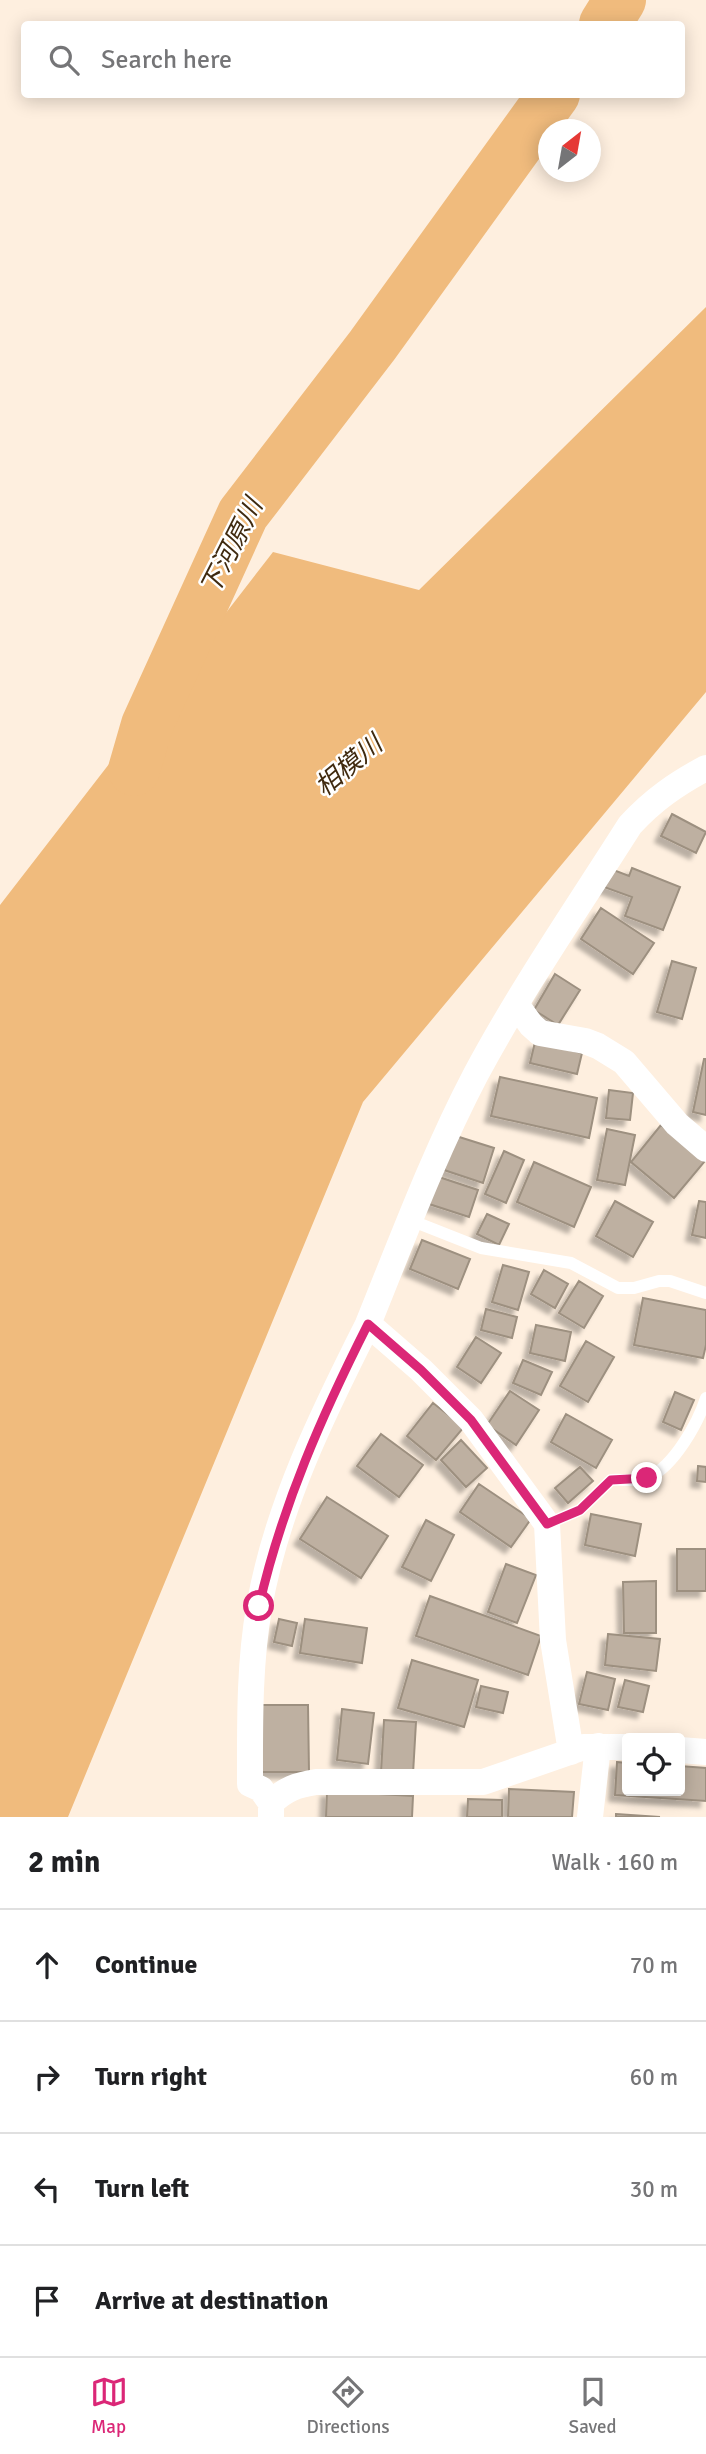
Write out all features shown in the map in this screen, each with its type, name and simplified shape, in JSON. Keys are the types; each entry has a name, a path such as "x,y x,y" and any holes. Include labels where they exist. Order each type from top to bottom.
{"street":[{"path":"622,1748 584,1747 483,1782 316,1782 291,1787 271,1810 261,1789 250,1784 250,1678 259,1606 277,1536 295,1484 475,1077 516,1004 630,825 651,803 677,783 706,768"},
{"path":"516,1004 540,1033 591,1043 624,1062 677,1124 706,1149"},
{"path":"368,1324 421,1370 471,1420 547,1524 554,1640 571,1752"},
{"path":"590,1817 598,1746"},
{"path":"685,1751 706,1752"}],"lane":[{"path":"410,1220 481,1248 571,1263 618,1287 634,1288 670,1280 706,1293"},
{"path":"547,1524 580,1510 611,1480 647,1478 667,1465 701,1415 706,1398"}],"water":[{"name":"相模川","path":"706,307 706,692 363,1102 68,1817 0,1817 0,905 273,552 419,590"}],"building":[{"path":"672,814 706,832 696,853 661,836"},
{"path":"632,868 680,887 663,930 625,916 632,897 604,887 611,869 629,876"},
{"path":"601,908 654,943 633,974 581,939"},
{"path":"672,961 696,968 682,1019 657,1012"},
{"path":"555,974 580,990 558,1025 534,1010"},
{"path":"535,1042 582,1053 577,1074 530,1063"},
{"path":"706,1059 706,1115 693,1112"},
{"path":"500,1077 597,1098 589,1138 491,1116"},
{"path":"609,1090 633,1093 630,1120 606,1118"},
{"path":"661,1125 705,1161 674,1198 631,1162"},
{"path":"607,1129 635,1135 625,1185 597,1180"},
{"path":"456,1136 494,1148 483,1183 444,1170"},
{"path":"504,1151 524,1160 506,1203 485,1194"},
{"path":"534,1162 591,1187 574,1227 517,1202"},
{"path":"439,1177 478,1190 469,1217 429,1204"},
{"path":"615,1201 653,1222 633,1257 596,1236"},
{"path":"699,1201 706,1202 706,1238 692,1235"},
{"path":"487,1214 509,1224 499,1245 477,1234"},
{"path":"422,1240 470,1259 458,1289 410,1269"},
{"path":"503,1265 529,1272 518,1310 492,1302"},
{"path":"544,1270 568,1284 555,1308 531,1294"},
{"path":"579,1281 603,1296 584,1328 559,1313"},
{"path":"643,1298 706,1310 706,1345 703,1358 634,1345"},
{"path":"486,1309 517,1317 512,1338 481,1330"},
{"path":"536,1325 571,1332 565,1361 530,1353"},
{"path":"476,1337 501,1353 481,1383 457,1367"},
{"path":"586,1341 614,1357 588,1402 560,1386"},
{"path":"523,1360 552,1372 541,1395 513,1383"},
{"path":"510,1391 539,1410 516,1445 487,1425"},
{"path":"675,1392 694,1400 681,1430 663,1422"},
{"path":"433,1403 464,1427 436,1460 407,1436"},
{"path":"566,1414 612,1440 596,1468 551,1442"},
{"path":"381,1434 423,1465 399,1497 357,1466"},
{"path":"461,1440 487,1468 466,1487 441,1460"},
{"path":"698,1466 706,1467 706,1482 697,1481"},
{"path":"580,1467 593,1481 568,1503 555,1488"},
{"path":"479,1484 531,1519 511,1547 460,1512"},
{"path":"327,1497 388,1536 361,1578 300,1539"},
{"path":"591,1514 641,1524 635,1556 585,1545"},
{"path":"426,1520 454,1535 431,1581 402,1567"},
{"path":"677,1549 706,1549 706,1591 677,1591"},
{"path":"506,1564 536,1575 517,1623 488,1612"},
{"path":"656,1581 656,1633 624,1633 623,1582"},
{"path":"430,1596 541,1636 528,1675 416,1636"},
{"path":"279,1619 297,1623 292,1646 274,1642"},
{"path":"305,1619 367,1628 362,1663 300,1653"},
{"path":"608,1634 660,1639 656,1671 605,1665"},
{"path":"412,1660 478,1680 464,1727 398,1708"},
{"path":"587,1672 615,1679 608,1710 579,1704"},
{"path":"625,1680 649,1686 643,1712 618,1707"},
{"path":"481,1686 508,1692 503,1713 476,1707"},
{"path":"258,1705 308,1705 309,1772 258,1772"},
{"path":"342,1709 374,1713 368,1764 337,1760"},
{"path":"384,1720 416,1722 413,1774 381,1772"},
{"path":"617,1762 622,1762 622,1795 615,1795"},
{"path":"685,1766 706,1768 706,1801 630,1796 685,1796"},
{"path":"509,1789 574,1792 572,1817 508,1817"},
{"path":"327,1791 413,1796 412,1817 326,1817"},
{"path":"468,1799 502,1800 502,1817 467,1817"},
{"path":"616,1814 660,1817 616,1817"}],"waterway":[{"name":"下河原川","path":"607,21 620,0"},
{"name":"下河原川","path":"134,770 147,725 243,514 372,346 551,98"}],"route":[{"path":"259,1606 267,1570 291,1494 336,1388 368,1324 421,1370 471,1420 547,1524 580,1510 611,1480 647,1478"}]}
